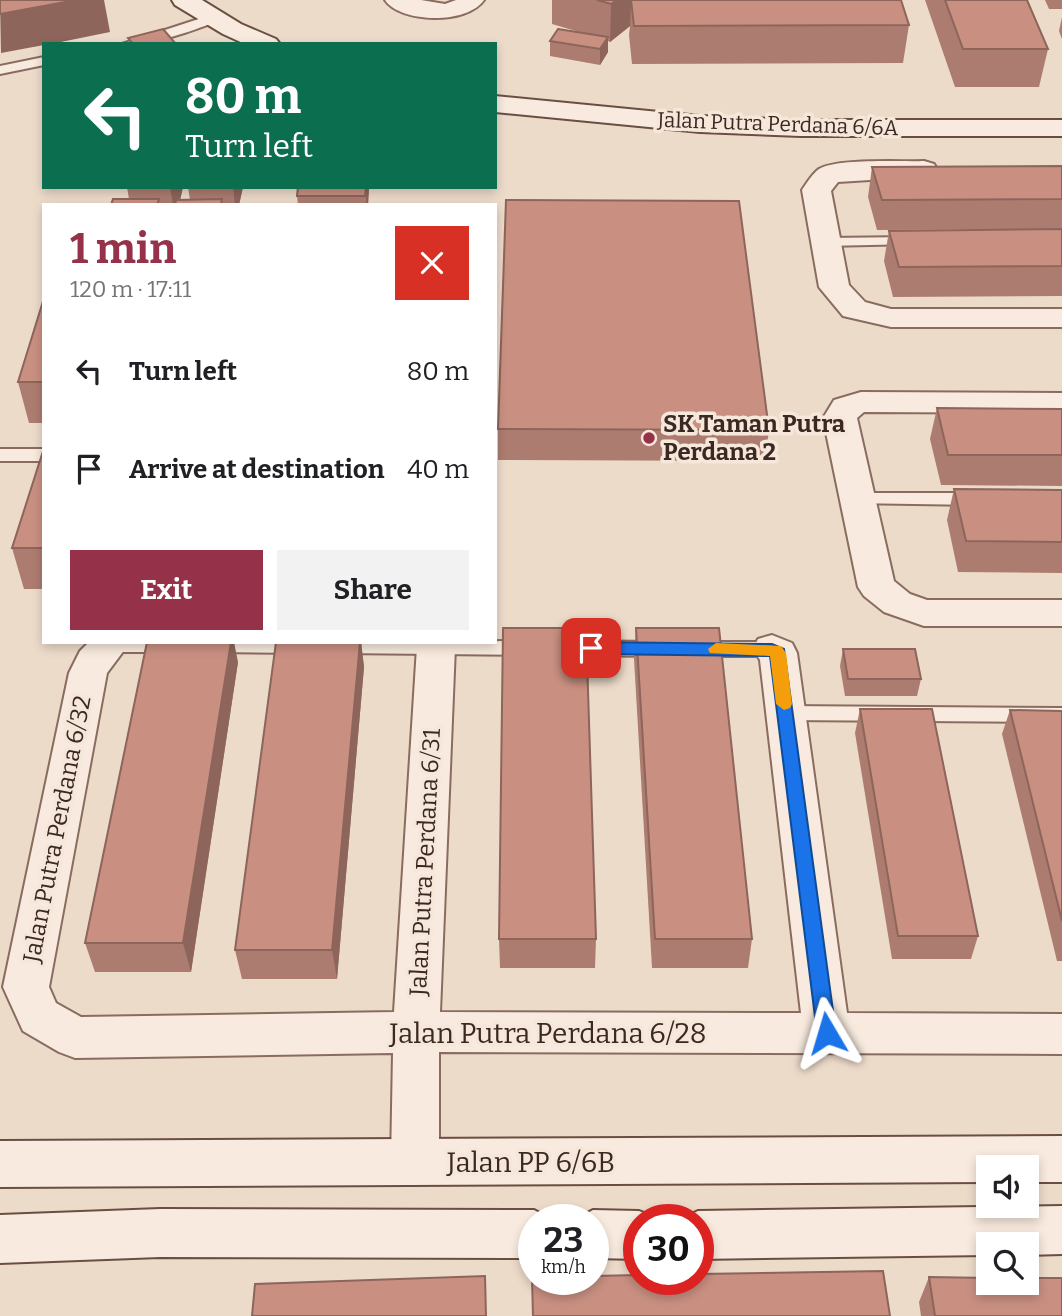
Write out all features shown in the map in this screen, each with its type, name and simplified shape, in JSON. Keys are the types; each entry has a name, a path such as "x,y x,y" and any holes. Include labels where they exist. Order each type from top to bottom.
{"street":[{"path":"184,0 263,42"},
{"path":"397,0 426,10 462,6"},
{"name":"Jalan Putra Perdana 6/6A","path":"497,104 701,124 801,128 1062,128"},
{"path":"953,170 858,171 829,175 816,190 834,287 854,309 891,318 1062,318"},
{"path":"1062,403 861,402 846,407 840,418 877,587 897,603 924,613 1062,613"},
{"name":"Jalan Putra Perdana 6/32","path":"39,1017 26,987 88,673 94,661 109,645"},
{"name":"Jalan Putra Perdana 6/31","path":"415,1162 416,1032 436,647"},
{"path":"772,649 778,653 827,1033"},
{"name":"Jalan Putra Perdana 6/28","path":"39,1017 75,1038 416,1032 1062,1034"},
{"name":"Jalan PP 6/6B","path":"0,1164 1062,1159"},
{"path":"714,1235 1062,1230"},
{"path":"0,1239 160,1233 518,1234"}],"lane":[{"path":"137,42 165,36 214,18"},
{"path":"0,70 42,61"},
{"path":"825,242 923,242"},
{"path":"0,456 42,455"},
{"path":"856,499 993,499"},
{"path":"109,645 772,649"},
{"path":"785,713 1062,715"}],"building":[{"path":"0,0 76,0 0,14"},
{"path":"597,0 617,0 611,4"},
{"path":"631,0 901,0 909,25 634,26"},
{"path":"945,0 1027,0 1048,49 963,49"},
{"path":"163,29 174,42 131,42 128,38"},
{"path":"558,29 608,37 600,49 550,41"},
{"path":"1062,166 1062,199 882,200 872,167"},
{"path":"298,189 366,189 365,196 297,196"},
{"path":"113,199 159,199 158,203 112,203"},
{"path":"222,199 221,203 175,203 176,200"},
{"path":"506,200 739,201 769,430 498,429"},
{"path":"1062,229 1062,266 899,267 889,231"},
{"path":"42,304 42,382 18,382"},
{"path":"937,408 1062,409 1062,455 948,455"},
{"path":"42,454 42,548 12,548"},
{"path":"954,489 1062,490 1062,542 966,541"},
{"path":"503,628 586,628 596,939 499,939"},
{"path":"636,628 719,628 752,939 655,939"},
{"path":"147,644 231,644 183,943 85,943"},
{"path":"276,644 360,644 332,950 235,950"},
{"path":"843,649 915,649 921,679 848,679"},
{"path":"860,709 932,709 978,936 898,936"},
{"path":"1010,710 1062,711 1062,921"},
{"path":"883,1271 890,1316 533,1316 532,1295 609,1295 609,1276 623,1275 623,1295 714,1295 714,1274"},
{"path":"485,1276 486,1316 252,1316 255,1284"},
{"path":"929,1277 976,1278 976,1295 1039,1295 1039,1278 1062,1278 1062,1316 935,1316"}],"slow traffic":[{"path":"716,649 775,650 778,653 784,704"}],"place":[{"name":"SK Taman Putra Perdana 2","path":"649,438"}],"route":[{"path":"591,648 772,649 778,653 827,1033"}]}
